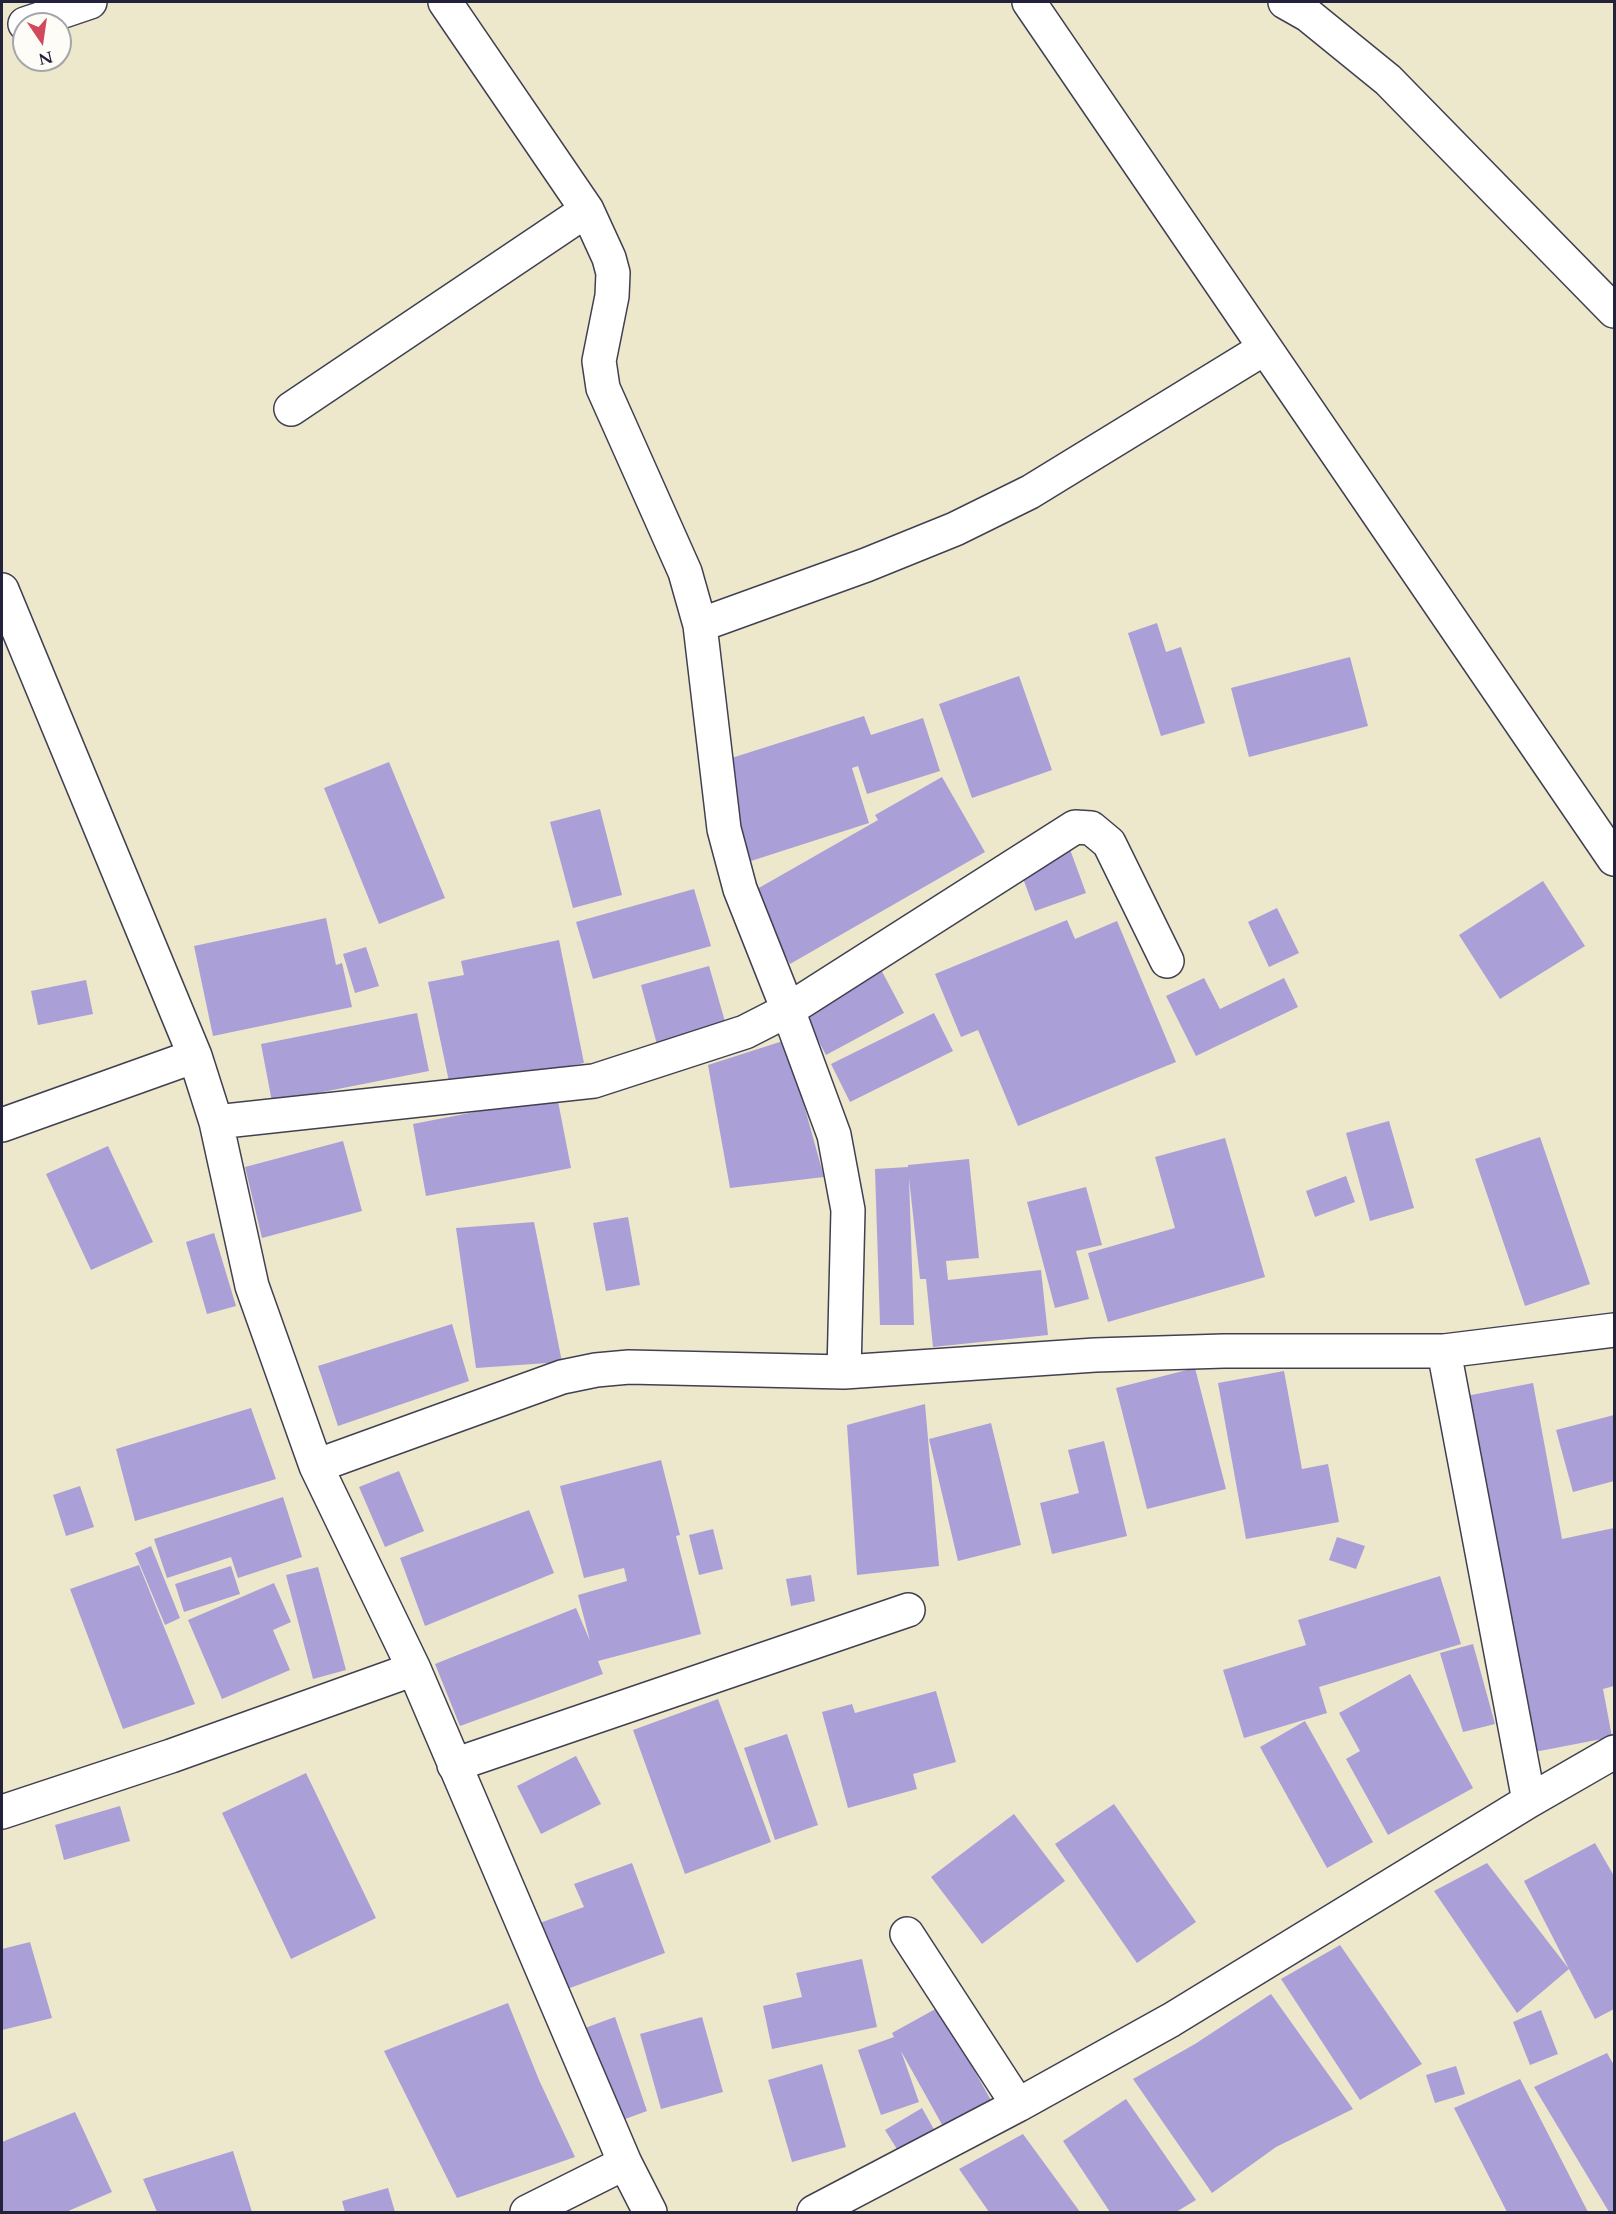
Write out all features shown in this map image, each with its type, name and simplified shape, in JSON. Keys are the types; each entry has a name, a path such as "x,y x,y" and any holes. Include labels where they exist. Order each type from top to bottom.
{"street":[{"path":"60,12 90,2"},
{"path":"445,2 587,210 609,258 613,273 612,296 599,360 603,388 685,572 700,625 724,829 740,889 788,1010 834,1136 848,1210 844,1372"},
{"path":"1029,2 1614,859"},
{"path":"1285,2 1308,15 1388,80 1614,311"},
{"path":"291,410 587,210"},
{"path":"700,625 866,565 955,528 1019,497 1265,348"},
{"path":"2,590 195,1056 216,1122 252,1286 316,1466 414,1669 625,2163 650,2212"},
{"path":"216,1122 594,1081 745,1032 788,1010 1075,827 1091,828 1109,843 1167,961"},
{"path":"2,1125 195,1056"},
{"path":"316,1466 562,1377 596,1370 629,1367 844,1372 1107,1355 1236,1351 1444,1351 1614,1330"},
{"path":"1444,1351 1529,1802"},
{"path":"454,1765 908,1610"},
{"path":"2,1812 171,1756 414,1669"},
{"path":"814,2212 1018,2105 1171,2020 1614,1752"},
{"path":"907,1934 1018,2105"},
{"path":"527,2212 625,2163"}],"building":[{"path":"1157,623 1166,652 1181,647 1205,723 1161,736 1128,633"},
{"path":"1350,657 1368,726 1249,757 1231,688"},
{"path":"1019,676 1052,770 972,798 939,704"},
{"path":"864,716 871,735 923,718 940,771 867,794 858,766 852,768 869,823 751,861 719,762"},
{"path":"389,762 445,898 379,924 324,788"},
{"path":"942,777 985,852 790,964 750,893 878,820 875,815"},
{"path":"600,809 622,895 573,908 550,822"},
{"path":"1068,844 1086,893 1035,911 1017,862"},
{"path":"1543,881 1585,946 1500,999 1459,935"},
{"path":"694,889 711,946 593,979 576,922"},
{"path":"1277,908 1299,953 1269,967 1248,922"},
{"path":"326,918 336,965 342,963 352,1007 213,1036 194,946"},
{"path":"1067,920 1075,939 1117,921 1176,1062 1018,1126 978,1030 961,1037 935,974"},
{"path":"559,940 584,1063 451,1091 428,982 464,975 461,961"},
{"path":"366,947 379,986 355,993 343,954"},
{"path":"877,962 904,1013 826,1055 799,1005"},
{"path":"709,966 728,1032 659,1052 641,985"},
{"path":"1204,978 1220,1009 1284,978 1298,1007 1196,1056 1166,996"},
{"path":"86,980 93,1014 38,1025 31,991"},
{"path":"417,1013 429,1071 272,1102 261,1044"},
{"path":"934,1013 953,1051 850,1102 831,1064"},
{"path":"786,1040 824,1177 730,1188 708,1065"},
{"path":"557,1096 571,1168 426,1196 413,1124"},
{"path":"1389,1121 1414,1208 1370,1221 1346,1133"},
{"path":"1540,1137 1590,1284 1525,1306 1475,1159"},
{"path":"1225,1138 1265,1277 1108,1322 1088,1253 1175,1228 1155,1157"},
{"path":"343,1141 362,1211 262,1238 245,1167"},
{"path":"108,1146 153,1242 91,1270 46,1174"},
{"path":"969,1159 979,1258 946,1261 948,1280 1041,1270 1048,1335 933,1347 926,1279 920,1279 909,1178 914,1325 880,1325 875,1169"},
{"path":"1346,1176 1355,1202 1315,1217 1306,1191"},
{"path":"1086,1187 1102,1245 1076,1251 1089,1299 1055,1308 1027,1202"},
{"path":"628,1217 640,1285 606,1291 593,1223"},
{"path":"534,1222 562,1362 476,1368 456,1228"},
{"path":"214,1233 236,1306 207,1314 186,1242"},
{"path":"452,1324 469,1381 338,1426 318,1366"},
{"path":"1195,1368 1226,1489 1147,1509 1116,1388"},
{"path":"1284,1371 1302,1469 1328,1464 1339,1522 1246,1539 1218,1383"},
{"path":"1533,1383 1562,1539 1614,1528 1614,1686 1603,1689 1612,1737 1524,1754 1456,1398"},
{"path":"925,1404 939,1566 857,1575 847,1425"},
{"path":"251,1408 276,1479 135,1521 116,1449"},
{"path":"1614,1415 1614,1481 1573,1492 1556,1430"},
{"path":"991,1423 1021,1545 958,1561 929,1439"},
{"path":"1104,1441 1127,1536 1052,1554 1040,1503 1079,1493 1068,1450"},
{"path":"661,1460 680,1535 676,1536 701,1634 598,1661 603,1674 460,1726 435,1664 576,1608 590,1641 578,1595 627,1581 624,1568 584,1578 560,1486"},
{"path":"399,1471 424,1531 385,1547 359,1487"},
{"path":"80,1486 94,1527 66,1536 53,1495"},
{"path":"283,1497 302,1557 238,1578 231,1557 167,1578 154,1539"},
{"path":"529,1510 554,1573 425,1626 400,1558"},
{"path":"713,1529 723,1569 699,1575 689,1535"},
{"path":"1337,1537 1365,1546 1356,1569 1329,1560"},
{"path":"151,1546 180,1618 165,1625 135,1553"},
{"path":"139,1565 195,1704 123,1729 70,1589"},
{"path":"231,1566 240,1594 184,1612 175,1584"},
{"path":"318,1567 346,1670 313,1679 286,1575"},
{"path":"811,1575 815,1601 791,1606 786,1579"},
{"path":"1440,1576 1461,1644 1319,1687 1327,1713 1244,1738 1223,1670 1306,1645 1298,1620"},
{"path":"274,1583 291,1622 273,1630 290,1670 222,1699 188,1620"},
{"path":"1473,1644 1495,1724 1463,1732 1440,1653"},
{"path":"1410,1674 1473,1788 1388,1835 1346,1759 1360,1751 1339,1713"},
{"path":"936,1691 956,1762 913,1774 917,1789 848,1808 822,1712 852,1704 855,1713"},
{"path":"718,1699 771,1842 685,1874 633,1730"},
{"path":"1305,1721 1373,1842 1327,1868 1260,1747"},
{"path":"787,1734 818,1825 775,1840 744,1748"},
{"path":"576,1756 601,1804 541,1834 517,1786"},
{"path":"306,1773 376,1918 291,1959 222,1813"},
{"path":"1114,1804 1196,1922 1137,1963 1055,1844"},
{"path":"120,1806 130,1841 64,1860 55,1825"},
{"path":"1014,1814 1065,1881 982,1944 931,1877"},
{"path":"1595,1843 1614,1876 1614,2009 1595,2019 1524,1881"},
{"path":"632,1863 665,1953 540,1999 515,1932 584,1907 574,1884"},
{"path":"1487,1863 1569,1969 1517,2013 1434,1891"},
{"path":"30,1942 52,2018 2,2030 2,1949"},
{"path":"1340,1945 1422,2064 1360,2100 1281,1979"},
{"path":"862,1959 877,2027 772,2049 763,2006 802,1997 796,1973"},
{"path":"1271,1994 1353,2109 1276,2147 1212,2193 1133,2079 1195,2044"},
{"path":"508,2003 539,2080 575,2157 457,2198 384,2051"},
{"path":"939,2007 993,2104 945,2130 901,2051 919,2102 881,2115 858,2050 894,2037 892,2033"},
{"path":"1541,2010 1558,2054 1530,2065 1513,2022"},
{"path":"615,2017 647,2111 617,2122 585,2028"},
{"path":"702,2017 723,2092 661,2109 640,2034"},
{"path":"1607,2053 1614,2065 1614,2211 1612,2212 1609,2212 1534,2087"},
{"path":"822,2064 846,2147 792,2162 768,2080"},
{"path":"1456,2066 1465,2094 1435,2103 1426,2075"},
{"path":"1520,2079 1588,2212 1507,2212 1454,2108"},
{"path":"1126,2099 1196,2200 1176,2212 1110,2212 1063,2141"},
{"path":"922,2108 936,2133 900,2154 885,2130"},
{"path":"75,2112 112,2192 66,2212 2,2212 2,2142"},
{"path":"1023,2134 1080,2212 989,2212 959,2169"},
{"path":"233,2151 252,2212 157,2212 143,2179"},
{"path":"388,2188 395,2212 345,2212 342,2201"}]}
